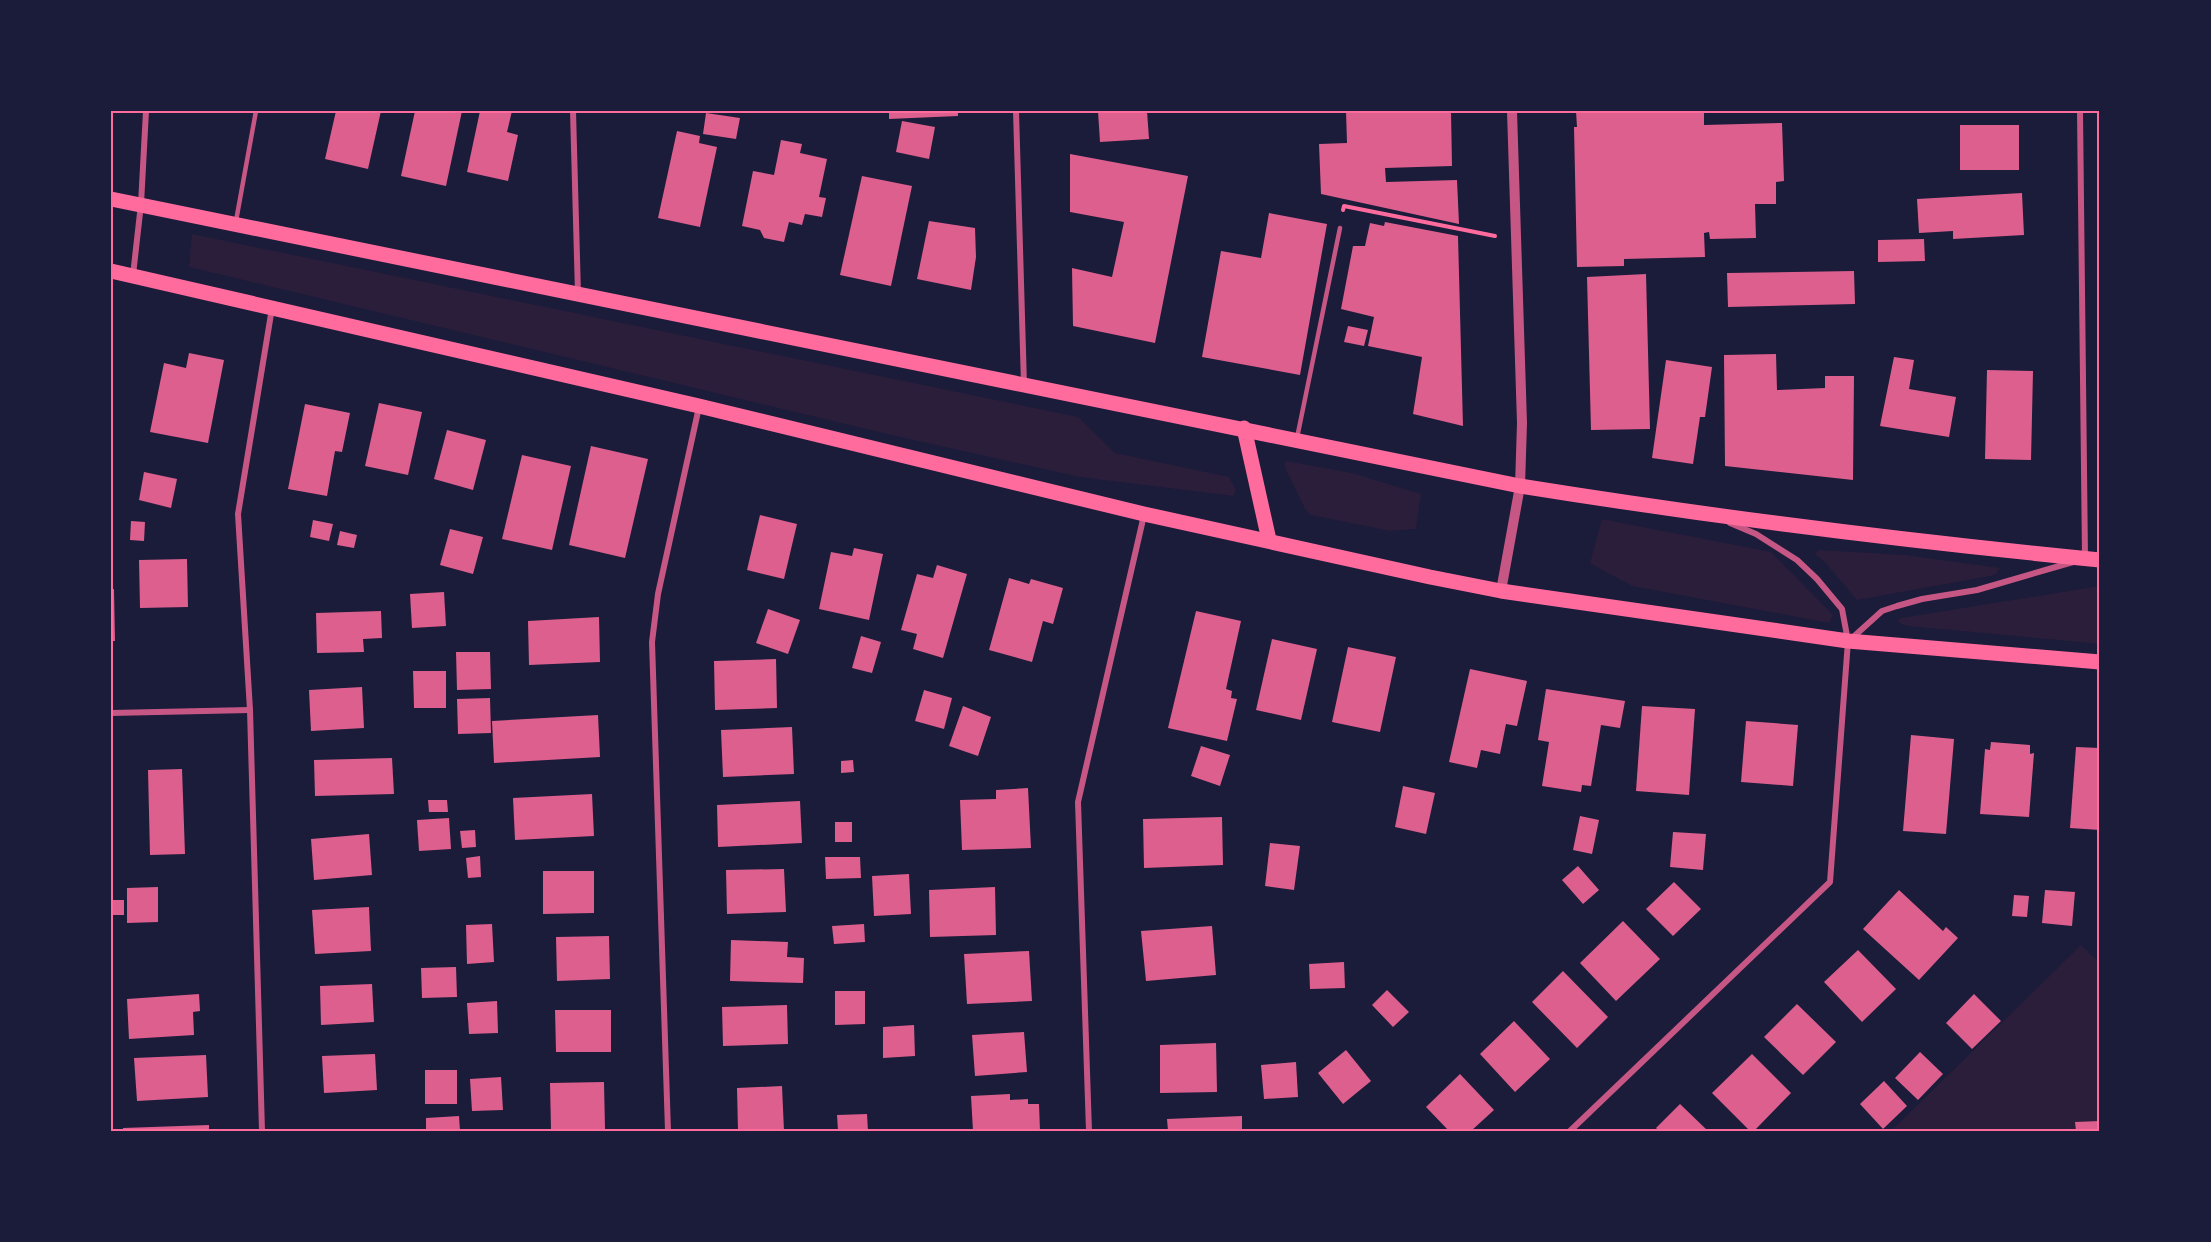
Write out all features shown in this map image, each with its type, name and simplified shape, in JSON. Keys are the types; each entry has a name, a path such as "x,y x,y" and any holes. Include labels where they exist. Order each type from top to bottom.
{"main road":[{"path":"111,199 1520,486 1710,515 2092,559"},
{"path":"111,271 699,406 1144,514 1501,591 1848,641 2100,662"},
{"path":"1244,429 1269,540"}],"street":[{"path":"133,275 141,204 146,111"},
{"path":"573,111 578,294"},
{"path":"1016,111 1024,385"},
{"path":"1501,591 1520,486 1522,423 1512,111"},
{"path":"1848,641 1882,611 1922,599 1977,590 2092,559 2080,111"},
{"path":"261,1131 250,710 238,514 273,307"},
{"path":"668,1131 652,642 658,594 699,406"},
{"path":"1089,1131 1078,802 1144,514"},
{"path":"1570,1131 1830,882 1848,641 1842,609 1817,579 1797,560 1756,534 1710,515"},
{"path":"111,713 250,710"}],"lane":[{"path":"236,224 256,111"},
{"path":"1296,441 1340,228"}],"path":[{"path":"1340,228 1344,207 1461,231 1516,239"}],"shaded area":[{"path":"192,234 1078,417 1115,453 1229,477 1236,490 1233,496 1080,477 887,434 189,267"},
{"path":"1286,461 1352,473 1421,494 1416,529 1390,531 1311,515 1305,509 1284,465"},
{"path":"1602,519 1771,552 1833,615 1829,623 1632,586 1590,563"},
{"path":"1818,550 1905,555 2000,568 1995,575 1857,600 1825,562 1815,554"},
{"path":"2100,586 2100,644 1909,626 1898,621 1901,618"},
{"path":"2081,945 2100,963 2100,1131 1891,1131"}],"building":[{"path":"336,111 381,111 368,169 325,159"},
{"path":"415,111 462,111 446,186 401,176"},
{"path":"480,111 512,111 507,132 518,135 508,181 467,172"},
{"path":"889,111 958,111 958,116 889,119"},
{"path":"1098,111 1147,111 1149,139 1100,142"},
{"path":"1346,111 1451,111 1452,166 1385,168 1386,182 1457,180 1459,224 1321,194 1319,144 1347,143"},
{"path":"1576,111 1704,111 1704,125 1782,123 1784,181 1776,182 1776,204 1755,204 1756,238 1710,239 1709,232 1704,233 1705,257 1624,259 1624,266 1577,267 1574,127 1577,127"},
{"path":"706,113 740,118 736,139 703,134"},
{"path":"902,121 935,127 929,159 896,152"},
{"path":"1960,125 2019,125 2019,170 1960,170"},
{"path":"677,131 700,136 699,143 717,147 700,227 658,218"},
{"path":"781,140 802,144 800,153 827,159 819,197 826,198 822,217 805,214 802,225 789,222 784,242 764,238 760,230 742,226 753,171 774,175"},
{"path":"1070,154 1188,176 1155,343 1073,326 1072,268 1112,277 1124,222 1070,212"},
{"path":"862,176 912,186 891,286 840,275"},
{"path":"2022,193 2024,235 1953,239 1953,231 1919,233 1917,199"},
{"path":"1269,213 1327,224 1300,375 1202,357 1221,251 1261,258"},
{"path":"929,221 975,228 976,257 971,290 917,279"},
{"path":"1385,222 1458,236 1463,426 1413,414 1422,357 1368,346 1374,317 1341,309 1353,246 1365,246 1370,223 1384,226"},
{"path":"1924,239 1925,261 1878,262 1878,240"},
{"path":"1854,271 1855,304 1728,307 1727,273"},
{"path":"1646,274 1650,429 1591,430 1587,277"},
{"path":"1348,326 1368,330 1364,346 1344,342"},
{"path":"189,353 224,360 208,443 150,432 164,363 186,368"},
{"path":"1776,354 1777,390 1825,388 1825,376 1854,376 1853,480 1725,466 1724,355"},
{"path":"1894,357 1914,360 1909,389 1956,397 1949,437 1880,426"},
{"path":"1666,360 1712,367 1705,417 1700,417 1693,464 1652,458"},
{"path":"1987,370 2033,371 2031,460 1985,459"},
{"path":"379,403 422,412 408,475 365,466"},
{"path":"305,404 350,413 342,452 335,451 327,496 288,489"},
{"path":"447,430 486,440 473,490 434,479"},
{"path":"591,446 648,459 625,558 569,545"},
{"path":"522,455 571,466 552,550 502,539"},
{"path":"144,472 177,479 171,508 139,500"},
{"path":"760,515 797,524 784,579 747,570"},
{"path":"313,520 333,524 329,541 310,537"},
{"path":"131,521 145,522 144,541 130,540"},
{"path":"450,529 483,537 473,574 440,565"},
{"path":"340,531 357,535 354,548 337,545"},
{"path":"854,548 883,554 869,620 819,609 831,552 852,556"},
{"path":"187,559 188,607 140,608 139,560"},
{"path":"937,565 967,574 943,658 913,649 917,634 901,630 917,574 933,578"},
{"path":"1009,578 1029,584 1031,579 1063,588 1053,624 1043,621 1032,662 989,650"},
{"path":"111,589 114,589 115,641 111,641"},
{"path":"444,592 446,626 412,628 410,594"},
{"path":"768,609 800,620 788,654 756,643"},
{"path":"381,611 382,638 363,639 364,652 317,653 316,613"},
{"path":"1196,611 1241,621 1226,689 1232,691 1231,698 1237,699 1227,741 1168,728"},
{"path":"599,617 600,662 529,665 528,621"},
{"path":"861,636 881,642 872,673 852,668"},
{"path":"1272,639 1317,649 1301,720 1256,710"},
{"path":"1348,647 1396,657 1380,732 1332,722"},
{"path":"456,652 490,652 491,689 457,690"},
{"path":"776,659 777,708 715,710 714,661"},
{"path":"1470,669 1527,681 1517,726 1506,724 1500,754 1481,750 1477,768 1449,762"},
{"path":"413,671 446,671 446,708 414,708"},
{"path":"362,687 364,728 311,731 309,690"},
{"path":"1546,689 1625,701 1620,728 1601,725 1591,786 1582,785 1581,792 1542,786 1549,742 1538,740"},
{"path":"924,690 952,698 944,729 915,721"},
{"path":"490,698 491,733 458,734 457,699"},
{"path":"963,706 991,717 978,756 949,746"},
{"path":"1642,706 1695,709 1689,795 1636,791"},
{"path":"598,715 600,757 494,763 492,721"},
{"path":"1746,721 1798,725 1793,786 1741,782"},
{"path":"792,727 794,774 723,777 721,730"},
{"path":"1911,735 1954,739 1946,834 1903,831"},
{"path":"1991,742 2030,745 2030,754 2034,753 2029,817 1980,814 1985,749 1990,750"},
{"path":"1201,746 1230,755 1220,786 1191,776"},
{"path":"2076,747 2100,748 2100,830 2070,828"},
{"path":"392,758 394,794 315,796 314,760"},
{"path":"853,760 854,772 841,773 841,761"},
{"path":"182,769 185,854 150,855 148,770"},
{"path":"1403,786 1435,793 1426,834 1395,827"},
{"path":"1028,788 1031,848 962,850 960,800 996,799 996,790"},
{"path":"592,794 594,836 515,840 513,798"},
{"path":"428,800 447,800 448,812 429,812"},
{"path":"800,801 802,843 718,847 717,805"},
{"path":"1580,816 1599,820 1592,854 1573,850"},
{"path":"1222,817 1223,865 1144,868 1143,819"},
{"path":"449,818 451,849 419,851 417,820"},
{"path":"835,822 852,822 852,842 835,842"},
{"path":"475,830 476,847 462,848 460,831"},
{"path":"1673,832 1706,834 1703,870 1670,867"},
{"path":"369,834 372,875 314,880 311,839"},
{"path":"1270,843 1300,846 1294,890 1265,886"},
{"path":"480,856 481,877 468,878 466,858"},
{"path":"825,857 860,857 861,878 826,879"},
{"path":"1578,866 1599,890 1583,904 1562,880"},
{"path":"784,869 786,912 727,914 726,870"},
{"path":"543,871 594,871 594,913 543,914"},
{"path":"909,874 911,914 874,916 872,876"},
{"path":"1674,882 1701,909 1673,936 1646,909"},
{"path":"158,887 158,922 127,923 127,888"},
{"path":"995,887 996,935 930,937 929,890"},
{"path":"1899,890 1943,931 1946,927 1958,938 1919,980 1863,929"},
{"path":"2045,890 2075,892 2072,926 2042,923"},
{"path":"2014,895 2029,896 2027,917 2012,916"},
{"path":"112,900 124,900 124,915 112,915"},
{"path":"369,907 371,951 315,954 312,910"},
{"path":"1623,921 1660,959 1616,1001 1580,963"},
{"path":"492,924 494,962 467,964 466,925"},
{"path":"864,924 865,942 834,944 832,926"},
{"path":"1212,926 1216,975 1146,981 1141,931"},
{"path":"609,936 610,979 557,981 556,937"},
{"path":"731,940 788,942 787,957 804,958 803,983 730,981"},
{"path":"1858,950 1896,989 1862,1022 1824,982"},
{"path":"1029,951 1032,1001 967,1004 964,954"},
{"path":"1344,962 1345,988 1310,989 1309,964"},
{"path":"456,967 457,997 422,998 421,968"},
{"path":"1563,971 1608,1017 1577,1048 1532,1002"},
{"path":"372,984 374,1022 321,1025 320,986"},
{"path":"1387,990 1409,1012 1393,1027 1372,1005"},
{"path":"835,991 865,991 865,1024 835,1025"},
{"path":"199,994 200,1011 193,1012 194,1035 129,1039 127,999"},
{"path":"1974,994 2001,1021 1972,1049 1946,1023"},
{"path":"497,1001 498,1033 469,1034 467,1003"},
{"path":"1797,1004 1836,1042 1803,1075 1764,1037"},
{"path":"787,1005 788,1044 723,1046 722,1007"},
{"path":"555,1010 611,1010 611,1052 556,1052"},
{"path":"1514,1021 1550,1059 1515,1092 1480,1054"},
{"path":"914,1025 915,1056 883,1058 883,1027"},
{"path":"1024,1032 1027,1072 975,1076 972,1035"},
{"path":"1216,1043 1217,1092 1160,1093 1160,1045"},
{"path":"1346,1050 1371,1081 1343,1104 1318,1073"},
{"path":"1920,1052 1943,1074 1918,1100 1895,1078"},
{"path":"375,1054 377,1090 324,1093 322,1056"},
{"path":"1752,1054 1791,1093 1754,1131 1750,1131 1712,1093"},
{"path":"206,1055 208,1097 137,1101 134,1058"},
{"path":"1296,1062 1298,1097 1264,1099 1261,1065"},
{"path":"425,1070 457,1070 457,1104 425,1104"},
{"path":"1460,1074 1494,1110 1471,1131 1449,1131 1426,1107"},
{"path":"501,1077 503,1110 472,1111 470,1079"},
{"path":"1884,1081 1907,1106 1883,1129 1860,1104"},
{"path":"604,1082 605,1129 551,1130 550,1083"},
{"path":"782,1086 784,1131 738,1131 737,1088"},
{"path":"1010,1094 1010,1100 1028,1099 1028,1104 1039,1104 1040,1131 973,1131 971,1096"},
{"path":"1680,1104 1708,1131 1659,1131 1656,1128"},
{"path":"867,1114 868,1131 838,1131 837,1115"},
{"path":"459,1116 460,1131 426,1131 426,1118"},
{"path":"1242,1116 1242,1131 1168,1131 1167,1119"},
{"path":"2100,1121 2100,1131 2076,1131 2075,1122"},
{"path":"209,1125 209,1131 123,1131 123,1128"}]}
